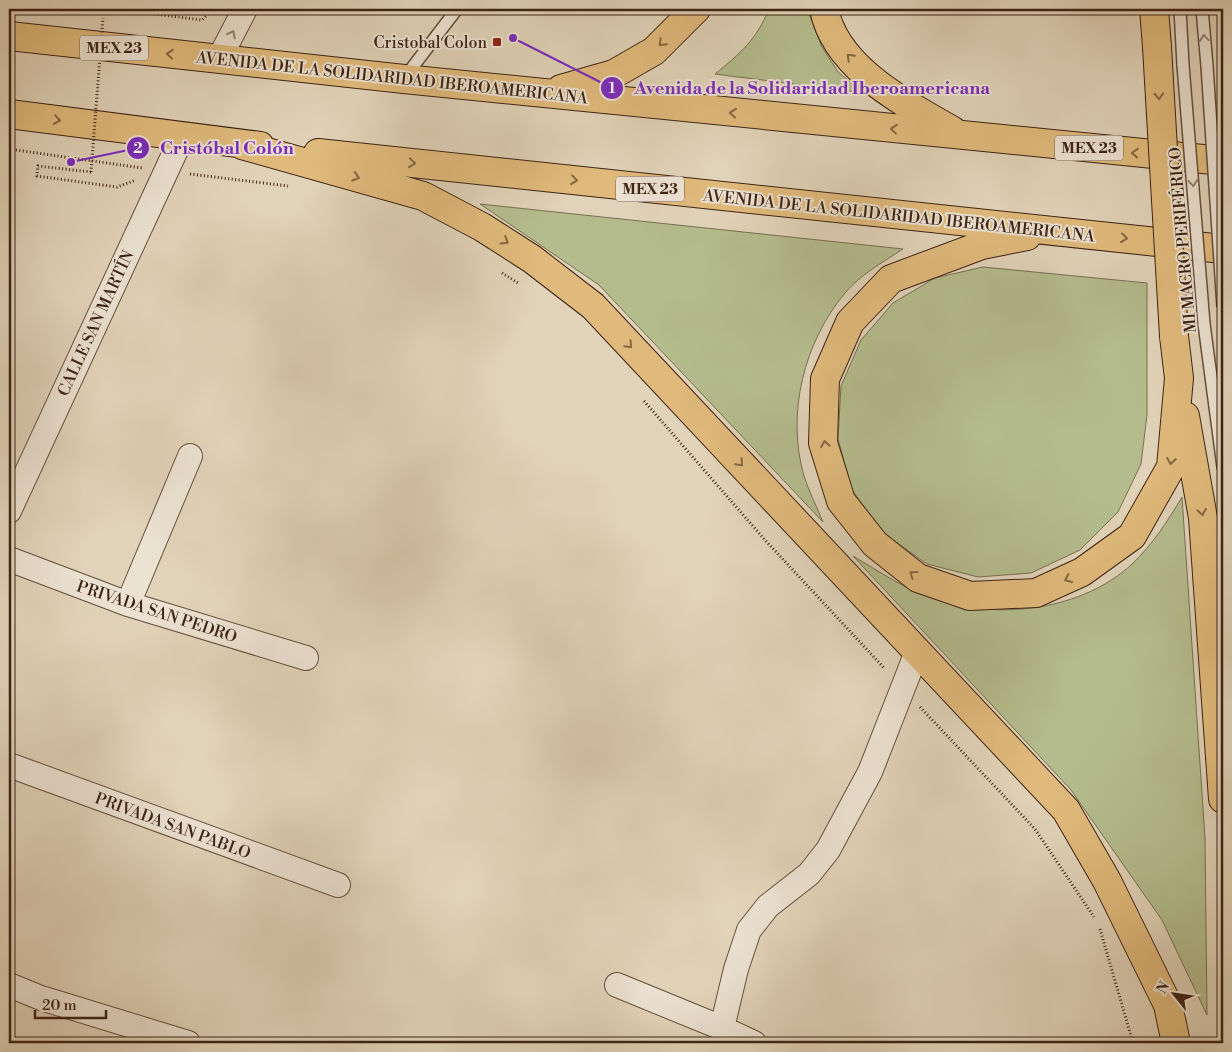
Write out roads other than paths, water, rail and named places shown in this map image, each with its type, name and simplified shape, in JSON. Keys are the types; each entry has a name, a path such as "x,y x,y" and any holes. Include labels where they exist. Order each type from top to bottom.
{"highway":[{"path":"547,93 614,74 654,51 696,9"},
{"path":"824,9 840,48 885,92 960,136"},
{"path":"1154,9 1174,336 1179,378 1203,518 1223,799"},
{"name":"AVENIDA DE LA SOLIDARIDAD IBEROAMERICANA","path":"9,36 404,79 1223,161"},
{"name":"AVENIDA DE LA SOLIDARIDAD IBEROAMERICANA","path":"9,114 242,144 1223,249"},
{"path":"242,144 423,196 482,227 532,259 593,306 1066,810 1106,881 1168,1004 1176,1043"},
{"path":"1058,230 982,244 891,279 850,322 825,379 823,443 841,501 875,544 918,578 970,596 1036,594 1082,572 1132,536 1171,467 1179,378"}],"street":[{"path":"218,59 245,9"},
{"name":"CALLE SAN MARTÍN","path":"9,510 182,137"},
{"path":"128,604 190,456"},
{"name":"PRIVADA SAN PEDRO","path":"9,559 128,604 306,658"},
{"path":"722,1028 736,970 749,930 768,906 809,874 828,850 870,772 918,652"},
{"name":"PRIVADA SAN PABLO","path":"9,765 338,885"},
{"path":"9,985 41,998 188,1043"},
{"path":"617,985 754,1043"}],"lane":[{"path":"404,79 457,9"},
{"name":"MI MACRO PERIFÉRICO","path":"1180,9 1204,324 1223,467"},
{"path":"1202,9 1223,307"}],"place":[{"name":"Avenida de la Solidaridad Iberoamericana","path":"513,38"},
{"name":"Cristobal Colon","path":"497,42"},
{"name":"Cristóbal Colón","path":"71,162"}]}
